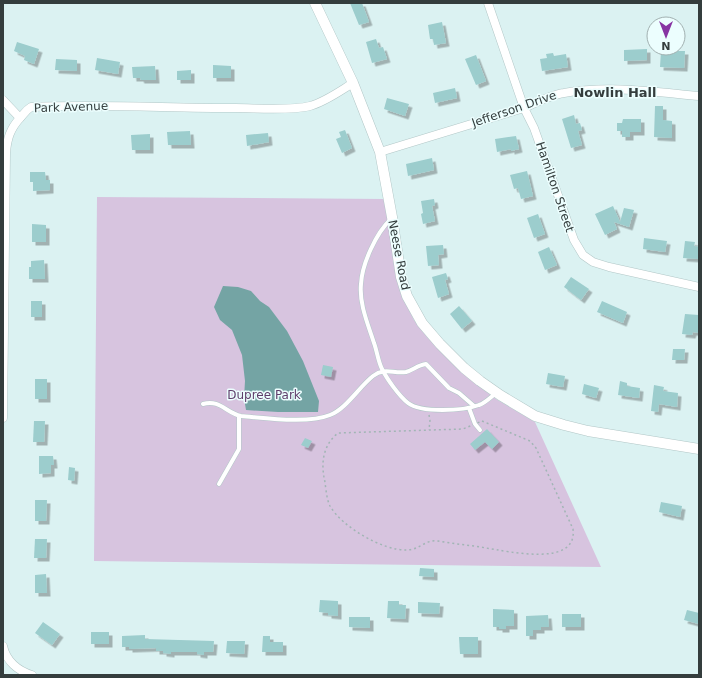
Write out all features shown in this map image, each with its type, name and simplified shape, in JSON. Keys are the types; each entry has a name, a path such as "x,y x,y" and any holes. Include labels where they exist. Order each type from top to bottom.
{"street":[{"name":"Neese Road","path":"315,3 353,83 380,152 401,277 407,296 422,323 440,344 464,368 496,392 535,416 564,426 620,437 699,449"},
{"name":"Hamilton Street","path":"488,3 524,108 537,135 574,240 583,255 593,262 609,267 699,287"},
{"name":"Park Avenue","path":"3,418 6,153 9,133 14,123 26,110 31,107 78,105 200,108 292,108 310,106 324,101 353,83"},
{"name":"Jefferson Drive","path":"380,152 524,108 564,93 601,89 650,91 699,96"},
{"path":"3,100 20,118"},
{"path":"3,646 17,673 32,675"}],"lane":[{"path":"392,218 381,230 368,255 364,266 361,284 361,300 383,371 407,402 414,406 427,409 471,407 480,405 496,392"},
{"path":"203,404 210,402 216,403 239,416 306,419 319,418 331,415 341,408 374,375 383,371 407,372 426,364 449,388 459,393 471,407 475,424 480,430"},
{"path":"220,484 240,449 239,416"}],"path":[{"path":"427,409 430,420 429,430"},
{"path":"482,421 503,429 530,441 536,448 573,529 573,541 568,547 551,553 532,555 432,540 409,550 402,550 378,543 363,536 338,516 330,506 322,468 323,458 327,446 338,433 463,429 475,424 482,421"}],"green space":[{"name":"Dupree Park","path":"97,197 385,199 404,299 414,320 427,337 458,369 496,399 535,422 601,567 94,561"}],"water":[{"path":"223,286 238,287 251,291 260,301 269,307 287,331 303,361 319,401 318,412 246,410 242,355 232,330 220,320 214,307"}],"building":[{"path":"350,3 362,3 369,22 359,25"},
{"path":"442,22 446,43 434,45 433,39 430,39 428,25"},
{"path":"376,39 379,48 383,47 387,59 372,63 366,42"},
{"path":"17,42 39,49 34,64 24,60 25,56 14,51"},
{"path":"646,49 647,60 624,61 624,50"},
{"path":"553,53 554,56 566,54 568,67 542,71 540,59 547,58 546,54"},
{"path":"476,55 486,81 476,85 465,59"},
{"path":"661,56 685,56 684,68 660,67"},
{"path":"97,58 120,62 118,74 95,70"},
{"path":"56,59 77,60 77,71 55,70"},
{"path":"213,65 231,66 231,78 213,78"},
{"path":"155,66 156,80 141,80 140,78 133,78 132,67"},
{"path":"191,70 191,80 177,80 177,71"},
{"path":"455,88 457,98 435,103 433,93"},
{"path":"387,98 409,104 405,116 384,109"},
{"path":"655,106 663,106 663,120 672,121 672,138 654,137"},
{"path":"574,115 576,124 580,123 582,130 578,131 582,145 571,148 562,119"},
{"path":"623,119 641,119 641,132 630,132 630,137 622,137 622,131 617,131 617,123 622,123"},
{"path":"345,130 352,148 342,153 336,139 341,137 339,132"},
{"path":"190,131 191,145 168,145 167,132"},
{"path":"268,133 269,142 247,146 246,135"},
{"path":"150,134 150,150 132,150 131,135"},
{"path":"516,136 519,149 497,152 495,139"},
{"path":"432,158 434,170 408,176 406,164"},
{"path":"527,171 533,196 521,199 518,188 514,189 510,175"},
{"path":"30,172 45,172 46,180 50,180 50,190 33,191 33,182 30,182"},
{"path":"434,199 435,205 432,206 435,221 423,224 421,201"},
{"path":"613,206 620,222 624,208 634,210 629,227 614,222 617,229 605,235 595,214"},
{"path":"538,214 545,234 534,238 527,218"},
{"path":"32,224 46,225 46,242 32,242"},
{"path":"644,238 667,241 665,252 643,249"},
{"path":"685,241 695,242 694,246 699,247 699,259 683,258"},
{"path":"443,245 444,254 438,255 439,265 428,266 426,246"},
{"path":"549,247 557,265 545,270 538,252"},
{"path":"44,260 45,279 29,279 29,267 31,267 31,261"},
{"path":"446,273 448,279 445,280 449,294 438,298 432,277"},
{"path":"571,277 589,289 581,300 564,287"},
{"path":"31,301 42,301 42,317 31,317"},
{"path":"602,301 627,312 623,323 597,312"},
{"path":"459,306 472,321 462,329 450,314"},
{"path":"685,314 699,315 699,333 693,332 692,335 682,334"},
{"path":"673,349 685,349 684,360 672,360"},
{"path":"323,365 333,367 331,377 321,375"},
{"path":"548,373 565,376 563,387 546,384"},
{"path":"35,379 47,379 47,399 35,399"},
{"path":"620,381 627,383 627,386 640,388 639,398 618,395"},
{"path":"584,384 599,388 596,398 582,394"},
{"path":"654,385 664,387 663,391 678,393 677,407 659,404 658,412 651,411"},
{"path":"34,421 45,421 44,442 33,442"},
{"path":"487,429 499,442 492,449 485,442 475,450 470,444"},
{"path":"305,438 312,441 308,448 301,445"},
{"path":"39,456 53,456 54,465 51,465 51,473 39,474"},
{"path":"69,467 75,468 74,481 68,480"},
{"path":"35,500 47,500 46,521 35,521"},
{"path":"661,502 682,506 680,517 659,512"},
{"path":"35,539 47,539 46,558 34,558"},
{"path":"420,568 434,569 434,577 419,576"},
{"path":"46,574 47,593 35,593 35,575"},
{"path":"320,600 338,601 338,616 319,612"},
{"path":"388,601 399,601 399,605 406,605 405,619 387,618"},
{"path":"418,602 440,603 439,614 418,613"},
{"path":"493,609 514,610 514,626 506,626 506,629 493,627"},
{"path":"687,610 699,613 699,624 684,620"},
{"path":"562,614 581,614 581,627 562,627"},
{"path":"548,615 549,627 541,627 541,630 533,630 533,636 526,636 526,616"},
{"path":"349,617 370,617 370,628 349,627"},
{"path":"43,622 60,634 52,645 35,633"},
{"path":"91,632 109,632 109,644 91,644"},
{"path":"145,635 145,639 214,641 213,652 204,652 204,655 197,654 197,652 171,652 171,654 163,653 163,651 156,651 156,648 129,649 129,647 122,647 122,636"},
{"path":"263,636 270,636 270,642 283,642 283,652 262,652"},
{"path":"459,637 478,637 478,654 460,654"},
{"path":"227,641 245,641 244,654 226,653"}],"district":[{"name":"Nowlin Hall","path":"615,92"}]}
